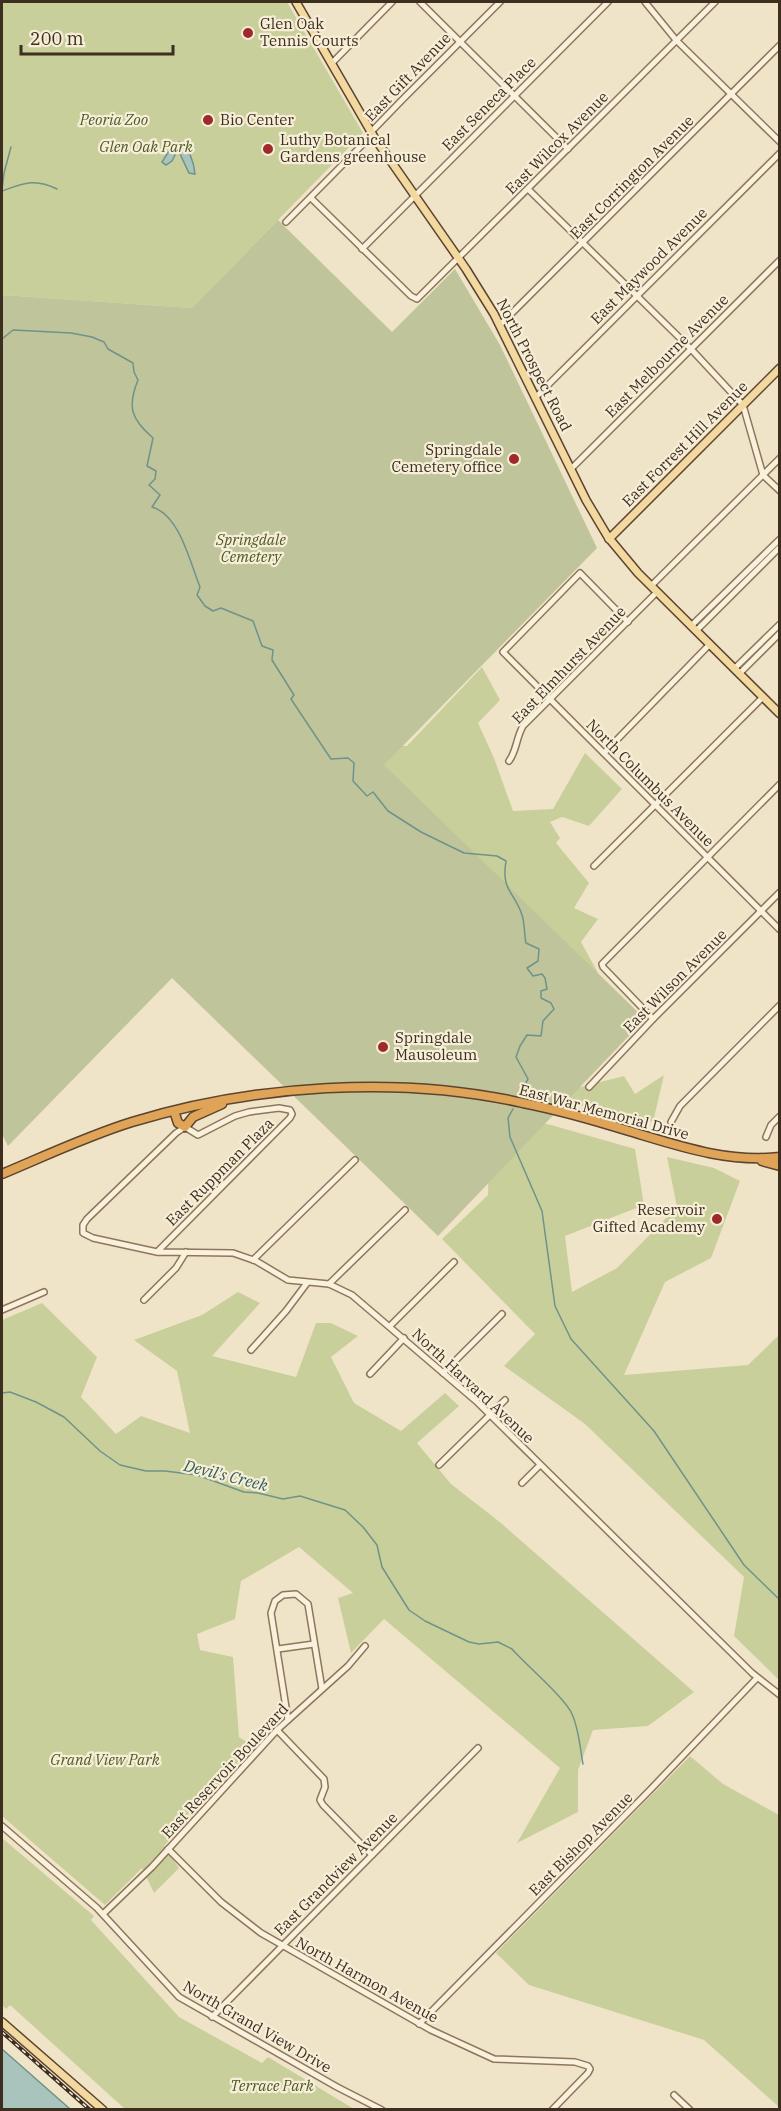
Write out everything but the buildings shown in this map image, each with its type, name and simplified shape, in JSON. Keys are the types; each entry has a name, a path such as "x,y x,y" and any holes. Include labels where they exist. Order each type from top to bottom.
{"highway":[{"name":"East War Memorial Drive","path":"2,1174 86,1138 174,1111 253,1095 314,1089 358,1088 409,1089 481,1095 568,1113 697,1152 747,1159 780,1157"},
{"path":"176,1133 182,1125 205,1111 253,1095"},
{"path":"174,1111 182,1125"},
{"path":"747,1159 780,1166"}],"main road":[{"name":"North Prospect Road","path":"296,2 371,132 501,325 592,511 609,539 651,586 780,714"},
{"name":"East Forrest Hill Avenue","path":"609,539 780,369"},
{"path":"2,2022 103,2109"}],"street":[{"path":"332,63 392,2"},
{"path":"420,2 568,148"},
{"name":"East Gift Avenue","path":"286,222 368,139 371,132 500,2"},
{"name":"East Seneca Place","path":"362,249 608,2"},
{"path":"645,2 676,40 780,142"},
{"name":"East Wilcox Avenue","path":"362,249 415,299 715,2"},
{"name":"East Corrington Avenue","path":"501,325 780,45"},
{"name":"East Maywood Avenue","path":"536,397 780,153"},
{"path":"528,189 691,349 743,405 763,475 780,491"},
{"path":"311,198 362,249"},
{"name":"East Melbourne Avenue","path":"571,469 780,260"},
{"path":"651,586 780,458"},
{"path":"694,628 780,539"},
{"path":"694,628 780,547"},
{"name":"North Columbus Avenue","path":"628,622 580,573 503,652 780,930"},
{"name":"East Elmhurst Avenue","path":"509,761 522,729 657,592"},
{"path":"737,671 780,624"},
{"path":"737,671 780,633"},
{"path":"604,753 710,644"},
{"path":"594,866 762,697"},
{"path":"653,1019 602,964 780,784"},
{"name":"East Wilson Avenue","path":"589,1087 653,1019 780,892"},
{"path":"671,1122 679,1107 780,1005"},
{"name":"East Ruppman Plaza","path":"157,1252 259,1151 290,1118 292,1112 285,1108 249,1112 235,1116 198,1135 182,1125"},
{"path":"766,1137 771,1125 780,1116"},
{"name":"North Harvard Avenue","path":"176,1133 86,1221 82,1230 84,1234 157,1252 230,1253 253,1260 285,1279 329,1284 352,1294 489,1414 757,1678 780,1695"},
{"path":"253,1260 355,1160"},
{"path":"329,1284 405,1210"},
{"path":"144,1300 176,1268 186,1252"},
{"path":"390,1326 454,1262"},
{"path":"251,1350 286,1311 307,1283"},
{"path":"2,1310 44,1292"},
{"path":"443,1373 502,1314"},
{"path":"370,1374 404,1338"},
{"path":"439,1465 505,1400"},
{"path":"522,1483 540,1465"},
{"path":"288,1720 272,1609 278,1597 289,1593 299,1596 308,1604 322,1689"},
{"path":"278,1649 314,1644"},
{"name":"East Reservoir Boulevard","path":"103,1914 168,1849 277,1730 348,1666 365,1646"},
{"name":"East Bishop Avenue","path":"419,2024 757,1678"},
{"path":"277,1730 324,1779 325,1787 320,1800 323,1805 372,1855"},
{"name":"East Grandview Avenue","path":"212,2017 478,1748"},
{"name":"North Grand View Drive","path":"2,1826 103,1914 173,1992 187,2003 277,2051 337,2087 382,2109"},
{"name":"North Harmon Avenue","path":"168,1849 221,1902 255,1929 419,2024 494,2059 585,2065 590,2068 588,2073 552,2109"},
{"path":"674,2095 690,2109"}],"green space":[{"name":"Glen Oak Park","path":"2,2 287,2 363,133 192,308 2,295"},
{"name":"Springdale Cemetery","path":"278,220 392,332 455,269 500,345 597,548 384,765 645,1019 438,1236 172,978 8,1146 2,1134 2,295 192,308"},
{"path":"482,667 500,700 478,723 494,758 513,811 553,809 585,753 622,789 589,826 562,817 550,822 560,838 556,843 589,883 574,908 598,919 581,942 603,982 577,1088 624,1076 635,1094 664,1075 653,1122 556,1100 342,744 407,746"},
{"path":"469,1108 551,1125 635,1149 644,1205 565,1236 572,1292 617,1268 677,1207 667,1157 714,1168 740,1181 711,1258 665,1282 624,1375 748,1365 779,1335 779,1680 734,1636 744,1577 585,1424 504,1366 535,1334 442,1239 488,1195 489,1147"},
{"name":"Grand View Park","path":"238,1292 260,1303 212,1356 296,1377 316,1323 331,1323 358,1336 331,1357 354,1403 401,1431 445,1393 459,1406 417,1443 451,1484 501,1523 694,1692 648,1726 593,1730 578,1770 578,1812 517,1843 560,1768 384,1619 351,1653 338,1598 353,1593 299,1547 241,1581 235,1619 197,1634 200,1650 233,1657 239,1737 253,1746 164,1846 179,1868 154,1893 142,1868 105,1905 2,1816 2,1320 42,1303 97,1357 81,1397 116,1434 141,1416 190,1433 177,1371 134,1340 202,1315"},
{"path":"690,1756 723,1784 779,1815 779,2107 704,2040 529,1985 496,1953"},
{"name":"Terrace Park","path":"2,1838 94,1916 91,1920 179,2017 262,2063 268,2057 354,2109 125,2109 10,2005 6,2009 2,2005"}],"water":[{"path":"179,142 188,151 195,174 189,173 179,152 166,165 162,162 172,146"},
{"path":"2,2049 70,2109 2,2109"}],"waterway":[{"path":"2,190 11,147"},
{"path":"2,191 30,183 57,189"},
{"path":"2,339 13,330 71,333 104,342 108,349 133,363 138,380 133,398 133,412 140,425 153,438 147,466 156,471 155,479 149,485 160,495 152,507 162,512 170,520 183,541 200,587 197,595 205,606 213,611 221,608 253,621 262,646 273,650 272,660 294,695 291,699 331,759 348,758 354,763 353,781 367,796 373,792 388,811 421,832 464,853 497,856 506,861 505,879 522,915 526,943 539,949 538,961 527,968 533,976 542,974 545,978 547,989 541,991 541,998 551,1003 554,1009 543,1021 541,1036 527,1035 520,1046 516,1057 528,1079 521,1093"},
{"path":"513,1109 508,1118 510,1137 542,1211 555,1306 571,1339 654,1431 744,1565 780,1600"},
{"name":"Devil's Creek","path":"2,1393 10,1392 36,1402 64,1417 100,1451 120,1465 146,1471 197,1475 244,1492 283,1499 300,1496 345,1510 363,1527 377,1545 382,1567 409,1610 425,1621 469,1642 479,1644 498,1642 512,1649 554,1691 572,1714 578,1732 583,1764"}],"railway":[{"path":"2,2032 90,2110"}],"place":[{"name":"Glen Oak Tennis Courts","path":"248,33"},
{"name":"Bio Center","path":"208,120"},
{"name":"Luthy Botanical Gardens greenhouse","path":"268,149"},
{"name":"Springdale Cemetery office","path":"514,459"},
{"name":"Springdale Mausoleum","path":"383,1047"},
{"name":"Reservoir Gifted Academy","path":"717,1219"}],"park label":[{"name":"Peoria Zoo","path":"114,120"}]}
